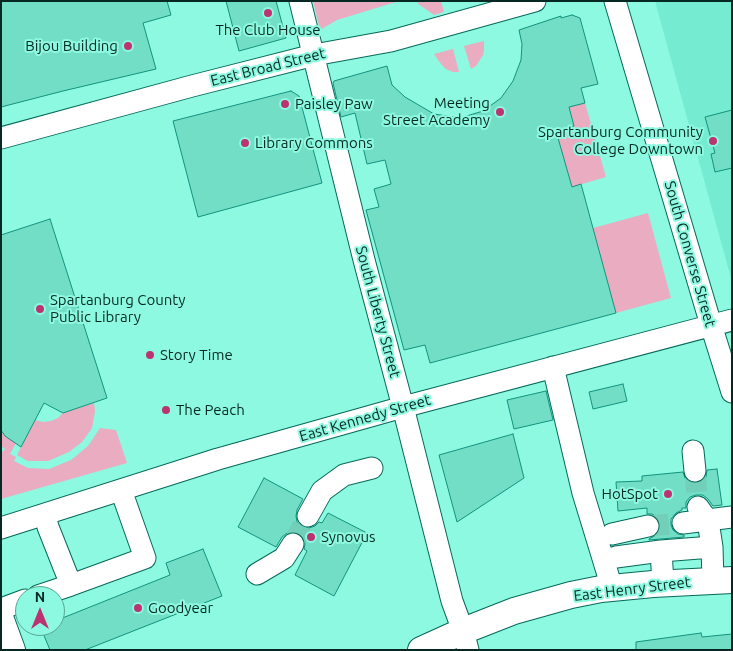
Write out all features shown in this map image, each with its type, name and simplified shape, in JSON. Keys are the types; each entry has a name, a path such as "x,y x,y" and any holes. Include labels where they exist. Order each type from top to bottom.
{"main road":[{"name":"East Henry Street","path":"422,650 466,640 514,611 571,595 612,588 722,580"},
{"path":"1,620 12,650"}],"street":[{"name":"South Liberty Street","path":"300,1 366,268 452,601 466,640"},
{"name":"East Broad Street","path":"1,138 314,55 390,41 535,1"},
{"name":"South Converse Street","path":"615,1 732,392"},
{"name":"East Kennedy Street","path":"1,528 218,459 403,407 732,320"},
{"path":"553,367 583,493 612,588"},
{"path":"308,516 322,491 344,475 372,468"},
{"path":"65,587 145,558 121,490"},
{"path":"45,514 48,527 71,585"},
{"path":"683,523 704,514 732,517"},
{"path":"704,514 722,580"},
{"path":"612,534 648,526"},
{"path":"257,574 284,558 293,544"},
{"path":"616,557 712,547"},
{"path":"661,551 663,583"},
{"path":"1,609 15,604"}],"shaded area":[{"path":"313,1 399,1 337,20 320,30"},
{"path":"441,1 444,12 434,15 417,3"},
{"name":"Spartanburg Community College Downtown","path":"655,1 732,1 732,282"},
{"path":"484,41 483,55 476,66 471,69 464,46"},
{"path":"453,49 459,72 446,69 434,54"},
{"path":"585,103 606,177 572,187 558,138 566,135 564,129 574,126 569,107"},
{"path":"648,213 671,298 616,313 593,228"},
{"path":"94,403 95,411 92,428 82,442 69,452 48,461 28,461 17,455 35,420 51,421 63,413"},
{"path":"100,428 116,430 127,463 1,499 1,453 5,449 1,446 1,430 5,436 16,443 10,454 16,457 14,461 28,468 49,469 71,460 88,446"}],"building":[{"path":"1,1 167,1 171,15 143,23 156,69 1,107"},
{"path":"226,1 276,1 286,38 239,51"},
{"path":"572,15 580,18 598,84 581,88 585,103 569,107 574,126 564,129 566,135 558,138 572,187 581,184 616,313 430,363 425,345 404,350 366,210 379,207 374,189 391,184 385,160 367,164 355,113 341,117 333,83 334,81 387,66 392,85 405,97 434,114 460,118 483,111 501,98 513,81 521,60 522,44 519,30 561,16 561,18"},
{"name":"Library Commons","path":"291,91 299,96 322,183 198,217 173,121"},
{"path":"732,110 732,168 715,172 711,154 715,153 705,117"},
{"name":"Spartanburg County Public Library","path":"50,219 107,398 63,413 44,403 21,447 5,436 1,430 1,235"},
{"path":"623,384 627,401 593,409 589,392"},
{"path":"546,391 553,420 514,429 507,400"},
{"path":"513,434 524,478 457,522 439,455"},
{"name":"HotSpot","path":"717,469 722,505 713,506 703,495 690,497 686,502 686,508 682,508 671,519 673,530 678,534 684,535 684,537 649,540 660,530 657,517 647,514 647,508 618,511 616,482 642,481 642,476 683,472 689,482 697,483 703,481 707,470"},
{"name":"Synovus","path":"264,478 303,499 296,516 297,522 302,527 309,528 319,522 322,523 328,513 367,533 334,596 295,575 307,551 304,549 304,539 300,534 287,533 276,547 238,527"},
{"name":"Goodyear","path":"203,549 222,596 85,650 50,650 44,636 65,636 65,617 170,575 166,563"},
{"path":"701,633 702,637 732,634 732,650 636,650 636,642"}],"tunnel":[{"path":"695,471 698,507"},
{"path":"293,544 308,516"},
{"path":"648,526 683,523"}],"place":[{"name":"The Club House","path":"268,13"},
{"name":"Bijou Building","path":"128,46"},
{"name":"Paisley Paw","path":"285,104"},
{"name":"Meeting Street Academy","path":"500,112"},
{"name":"Spartanburg Community College Downtown","path":"713,141"},
{"name":"Library Commons","path":"245,143"},
{"name":"Spartanburg County Public Library","path":"40,309"},
{"name":"Story Time","path":"150,355"},
{"name":"The Peach","path":"166,410"},
{"name":"HotSpot","path":"668,494"},
{"name":"Synovus","path":"311,537"},
{"name":"Goodyear","path":"138,608"}]}
